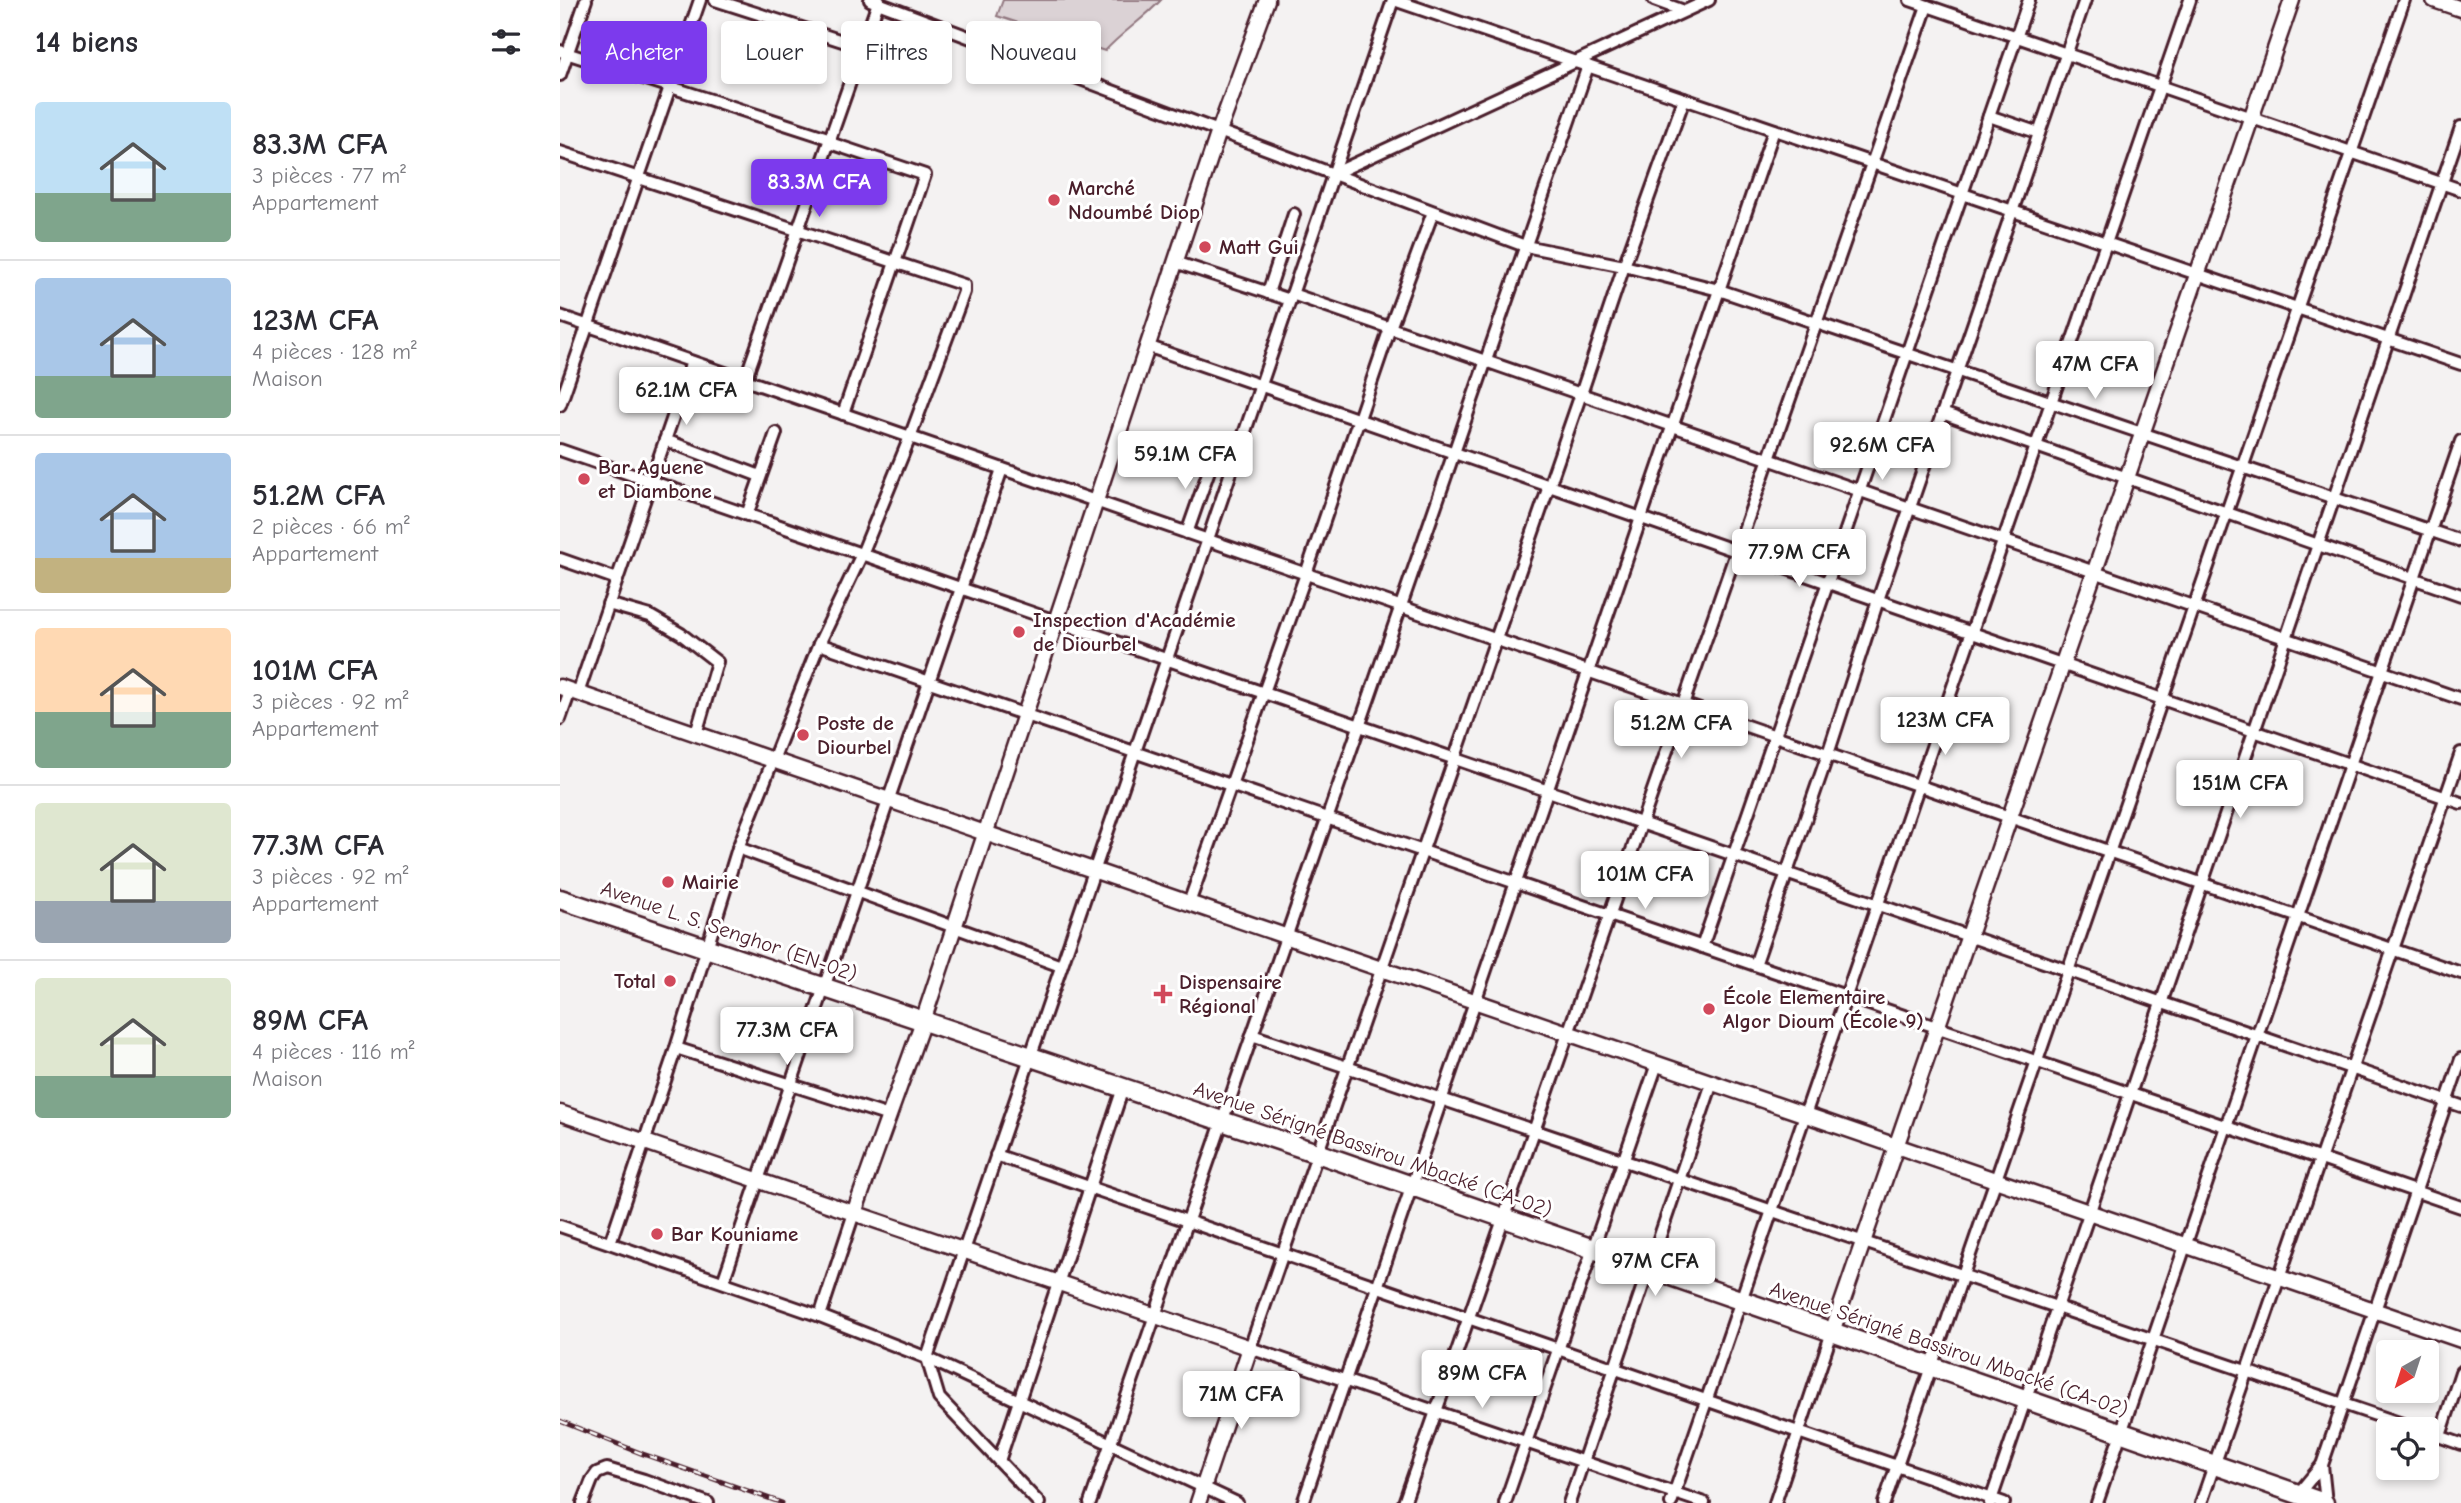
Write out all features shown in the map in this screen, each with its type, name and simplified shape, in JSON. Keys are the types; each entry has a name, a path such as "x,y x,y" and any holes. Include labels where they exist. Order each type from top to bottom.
{"main road":[{"name":"Avenue L. S. Senghor (EN-02)","path":"560,899 923,1021"},
{"name":"Avenue Sérigné Bassirou Mbacké (CA-02)","path":"923,1021 1317,1153 2325,1503"}],"street":[{"path":"560,75 564,52 586,0"},
{"path":"560,405 700,0"},
{"path":"715,0 841,41"},
{"path":"820,1316 923,1021 1219,131 1267,0"},
{"path":"1039,1503 939,1398 926,1359 1393,0 2461,364"},
{"path":"1654,0 1684,11"},
{"path":"1333,174 1709,0"},
{"path":"1910,0 2461,190"},
{"path":"1702,947 2029,0"},
{"path":"1755,965 2085,0"},
{"path":"1673,1498 2190,0"},
{"path":"1775,1503 2292,0"},
{"path":"1884,1503 2404,0"},
{"path":"2434,0 2461,9"},
{"path":"871,21 876,1 1525,246 1624,266 1719,290 2461,541"},
{"path":"1404,1503 1927,6"},
{"path":"564,52 925,175 843,414"},
{"path":"1090,1503 1588,66"},
{"path":"745,380 851,84"},
{"path":"1198,1503 1684,99"},
{"path":"1989,116 2039,133"},
{"path":"1991,1501 2461,127"},
{"path":"1303,1503 1774,130"},
{"path":"560,152 964,285 964,292 910,437 862,554 819,643 738,848 676,1048 610,1243"},
{"path":"1189,904 1433,212"},
{"path":"1268,293 1294,214"},
{"path":"1175,262 1268,293 1291,297 1390,328 2461,699"},
{"path":"560,316 2461,973"},
{"path":"1147,346 2461,803"},
{"path":"560,719 569,690 608,604 692,362"},
{"path":"1942,413 2461,595"},
{"path":"747,515 776,433"},
{"path":"665,440 760,476"},
{"path":"2098,1503 2461,441"},
{"path":"1172,442 1233,466"},
{"path":"560,450 2461,1106"},
{"path":"1187,533 1213,459"},
{"path":"723,1282 1002,469"},
{"path":"560,559 617,579"},
{"path":"608,604 661,622 716,662 696,734"},
{"path":"819,643 2461,1207"},
{"path":"569,690 2461,1340"},
{"path":"2201,1503 2461,753"},
{"path":"738,848 1061,966"},
{"path":"1252,1035 2382,1417"},
{"path":"676,1048 889,1116"},
{"path":"2298,1494 2322,1465 2461,1059"},
{"path":"1505,1503 1657,1064"},
{"path":"1569,1503 1712,1083"},
{"path":"999,1461 1123,1088"},
{"path":"560,1113 1526,1442 1673,1498 1704,1503"},
{"path":"996,1155 1897,1466 1991,1501 2004,1503"},
{"path":"560,1226 820,1316 926,1359 1237,1503"},
{"path":"2461,1372 2440,1436 2461,1444"},
{"path":"2322,1465 2325,1503"},
{"path":"583,1503 597,1473 607,1469 644,1479 708,1503"}],"shaded area":[{"path":"1003,0 1161,0 1105,51 1101,50 1101,21 1012,21 997,16"}],"railway":[{"path":"560,1421 643,1454 782,1503"}],"place":[{"name":"Marché Ndoumbé Diop","path":"1054,200"},
{"name":"Matt Gui","path":"1205,247"},
{"name":"Bar Aguene et Diambone","path":"584,479"},
{"name":"Inspection d'Académie de Diourbel","path":"1019,632"},
{"name":"Poste de Diourbel","path":"803,735"},
{"name":"Mairie","path":"668,882"},
{"name":"Total","path":"670,981"},
{"name":"Dispensaire Régional","path":"1163,994"},
{"name":"École Elementaire Algor Dioum (École 9)","path":"1709,1009"},
{"name":"Bar Kouniame","path":"657,1234"}]}
